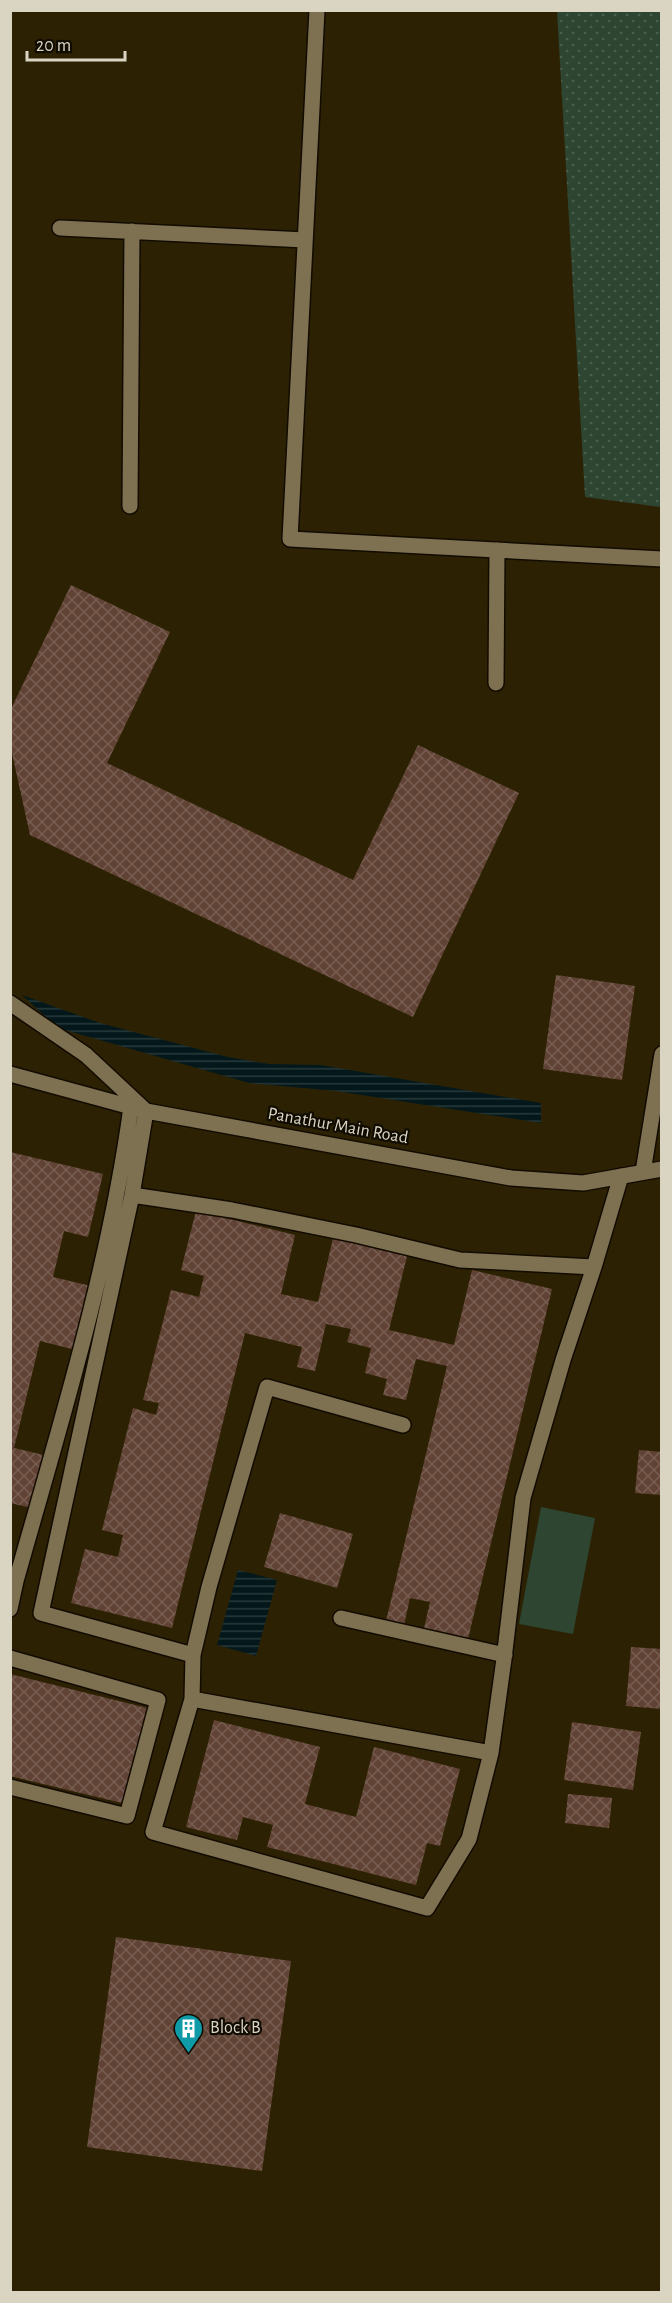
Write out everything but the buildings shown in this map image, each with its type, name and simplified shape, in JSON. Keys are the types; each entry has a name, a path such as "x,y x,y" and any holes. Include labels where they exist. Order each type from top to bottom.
{"street":[{"path":"316,10 290,539 662,559"},
{"path":"60,228 305,240"},
{"path":"130,506 132,231"},
{"path":"496,683 497,550"},
{"path":"10,1003 86,1055 138,1109 132,1195 40,1613 193,1655"},
{"path":"643,1172 662,1054"},
{"name":"Panathur Main Road","path":"10,1074 138,1109 512,1178 583,1183 662,1169"},
{"path":"10,1609 87,1331 122,1166 138,1109"},
{"path":"403,1425 267,1387 209,1587 193,1655 192,1699 153,1832 427,1908 469,1839 490,1753 505,1655 523,1498 563,1360 621,1176"},
{"path":"132,1195 232,1210 356,1235 460,1260 594,1267"},
{"path":"341,1618 505,1655"},
{"path":"10,1658 158,1700 127,1816 10,1787"},
{"path":"192,1699 490,1753"}],"green space":[{"path":"557,11 661,11 661,507 585,497"},
{"path":"541,1507 595,1518 573,1634 519,1624"}],"shaded area":[{"path":"22,995 100,1023 228,1057 269,1064 321,1065 541,1103 541,1123 336,1091 249,1083 58,1028"},
{"path":"238,1570 277,1580 256,1656 217,1645"}],"place":[{"name":"Block B","path":"189,2054"}]}
